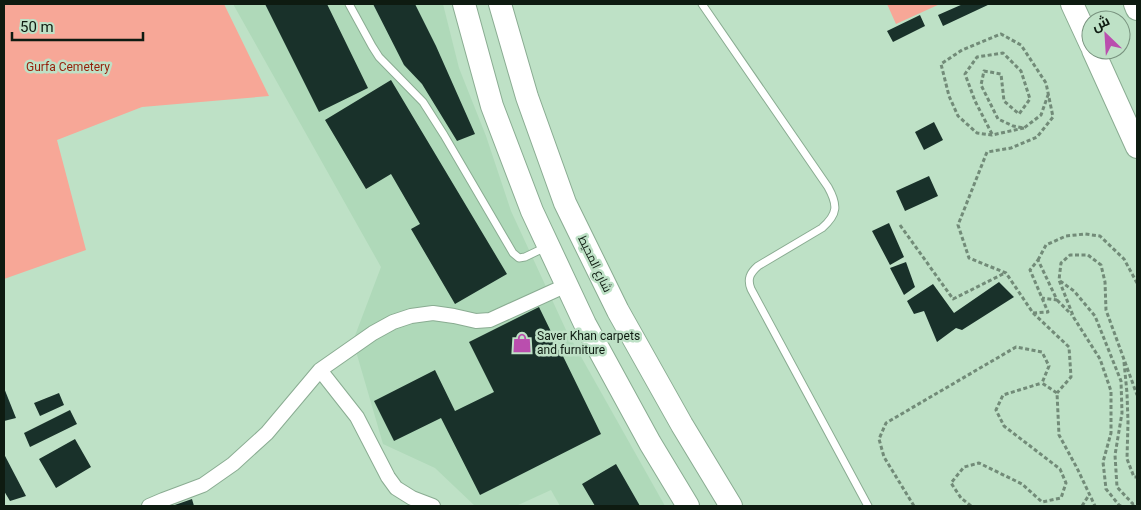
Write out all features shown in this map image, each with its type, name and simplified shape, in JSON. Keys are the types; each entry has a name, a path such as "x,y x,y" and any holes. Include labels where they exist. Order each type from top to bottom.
{"highway":[{"path":"464,4 492,106 532,211 585,324 640,426 688,506"},
{"name":"شارع المحيط","path":"500,4 527,97 565,203 618,311 682,425 731,506"},
{"path":"1072,4 1081,24"},
{"path":"1135,4 1137,9"},
{"path":"1098,60 1137,147"},
{"path":"1101,60 1137,105"}],"street":[{"path":"149,506 204,484 233,464 267,432 320,370 393,322 412,316 434,314 476,321 490,320 567,285"},
{"path":"320,370 358,417 388,477 396,488 412,498 433,506"}],"lane":[{"path":"350,4 379,58 423,102 513,253 519,258 525,257 548,246"},
{"path":"702,4 834,197 835,209 831,220 822,228 758,266 753,270 748,283 868,506"}],"path":[{"path":"1048,95 1041,115 1024,128 992,135 977,133 958,116 949,96 941,64 962,50 1001,34 1021,45 1046,83 1053,117 1037,137 1011,148 987,152 958,225 969,258 1006,273 1033,313 1069,347 1071,377 1057,393 1059,435 1095,506"},
{"path":"992,135 965,74 977,57 1003,53 1021,71 1030,99 1019,114 1004,101 1001,74 984,71 981,85 998,119 1013,126 1024,128"},
{"path":"900,225 953,299 1006,273"},
{"path":"1033,313 1048,312 1030,270 1046,245 1066,236 1084,234 1100,236 1124,259 1137,283"},
{"path":"1121,506 1106,489 1103,462 1110,434 1111,391 1100,359 1074,318 1059,280 1061,263 1070,255 1088,254 1101,265 1105,282 1106,310 1137,395"},
{"path":"1038,260 1057,300 1074,318"},
{"path":"1059,280 1074,292 1095,316 1121,381 1122,413 1116,455 1117,488 1134,504 1137,504"},
{"path":"1042,298 1057,300"},
{"path":"914,506 884,457 880,439 886,423 1016,347 1042,352 1049,366 1042,383"},
{"path":"1123,356 1127,393 1127,459 1134,477 1137,477"},
{"path":"1042,383 1057,393"},
{"path":"972,506 962,498 951,483 964,468 979,463 1022,484 1042,502 1061,498 1066,483 1060,469 1004,426 996,410 1003,395 1042,383"},
{"path":"1082,506 1090,494"}],"shaded area":[{"path":"233,4 443,4 459,68 486,136 511,211 566,330 665,506 560,506 551,490 516,506 475,506 435,468 383,444 353,341 381,267"}],"green space":[{"name":"Gurfa Cemetery","path":"4,4 224,4 269,96 142,107 57,140 86,250 4,279"},
{"path":"887,4 940,4 896,24"}],"building":[{"path":"265,4 327,4 368,88 319,112"},
{"path":"373,4 415,4 475,134 457,141 422,84 404,65"},
{"path":"963,4 990,4 943,26 938,15"},
{"path":"920,15 925,26 893,42 887,31"},
{"path":"391,80 507,274 455,304 411,229 420,224 391,174 366,189 325,120"},
{"path":"934,122 943,140 924,150 915,132"},
{"path":"929,176 938,196 905,211 896,191"},
{"path":"889,223 904,257 890,265 872,231"},
{"path":"906,262 915,287 904,295 890,268"},
{"path":"999,282 1014,297 962,330 956,328 937,342 924,311 914,314 907,301 933,284 954,313"},
{"path":"539,307 601,434 480,495 441,418 394,441 374,401 435,370 455,411 494,392 469,342"},
{"path":"4,388 16,418 4,421"},
{"path":"59,393 64,405 40,416 34,403"},
{"path":"70,410 77,424 30,447 24,433"},
{"path":"75,439 91,467 56,488 39,459"},
{"path":"4,454 26,496 10,501 4,491"},
{"path":"616,464 640,506 595,506 582,484"},
{"path":"192,499 194,506 172,506"}],"place":[{"name":"Saver Khan carpets and furniture","path":"522,343"}]}
